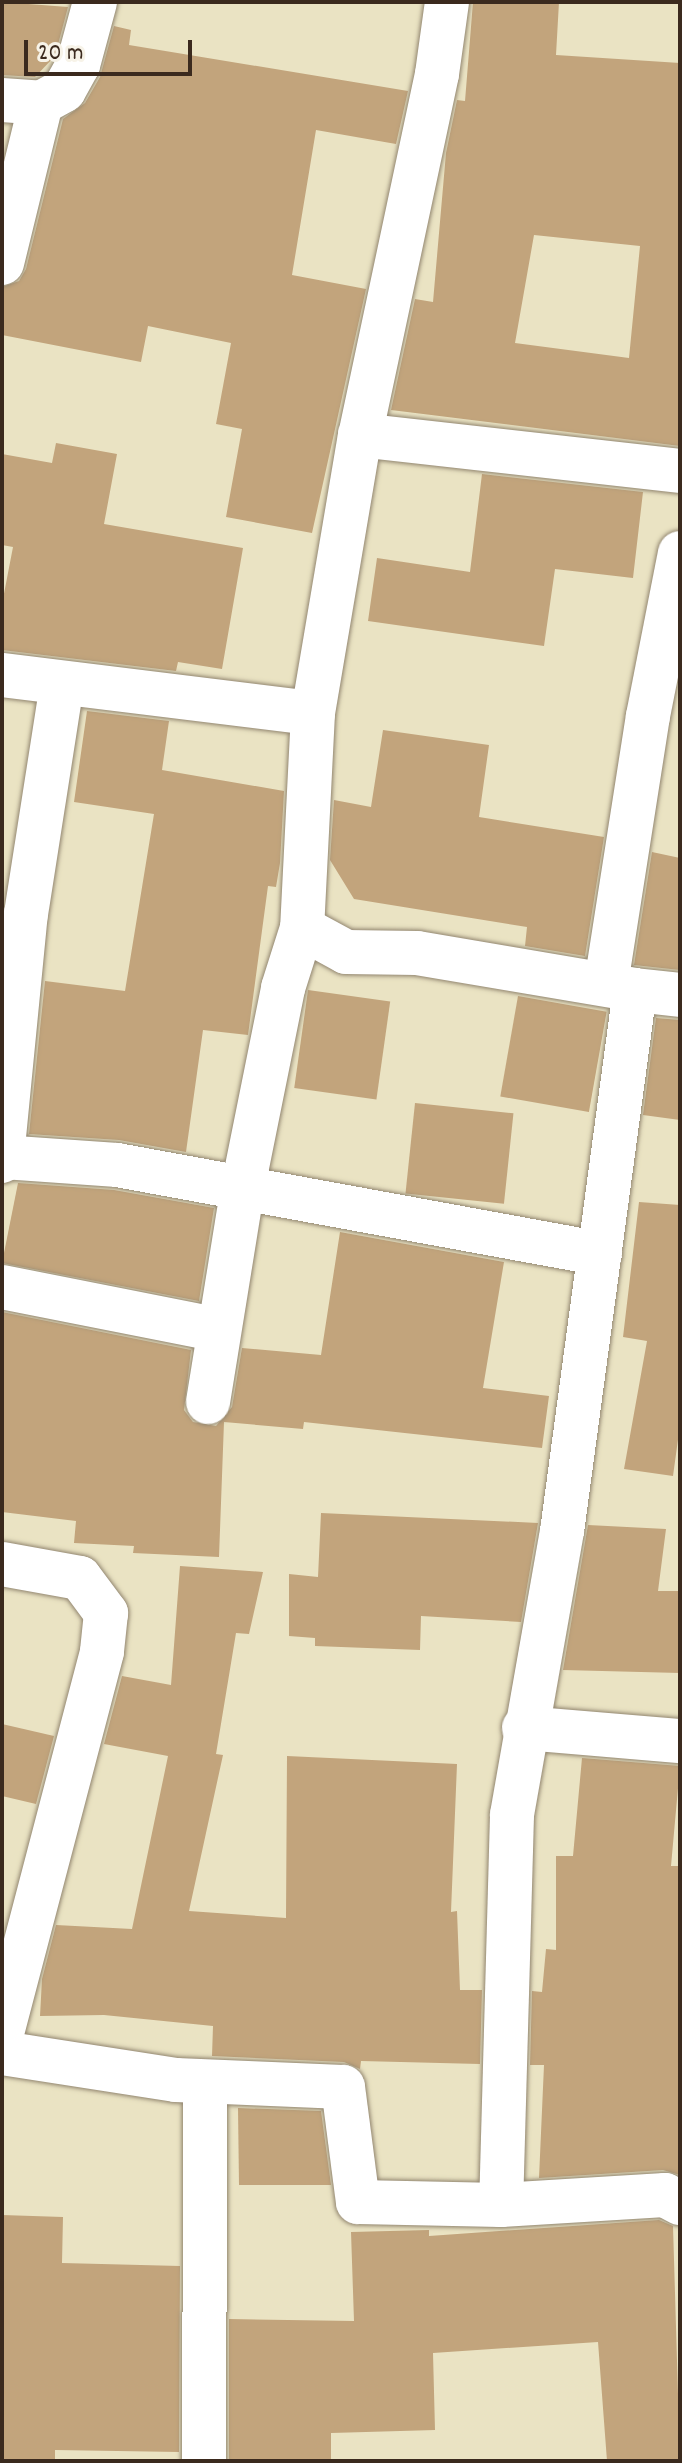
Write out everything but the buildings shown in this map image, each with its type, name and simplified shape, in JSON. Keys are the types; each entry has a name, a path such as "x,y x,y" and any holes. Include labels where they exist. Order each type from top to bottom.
{"street":[{"path":"2,263 22,101 64,90 78,65 95,2"},
{"path":"208,1402 243,1187 283,988 302,928 313,713 360,435 437,74 447,2"},
{"path":"360,435 680,471"},
{"path":"501,2205 512,1815 524,1728 562,1531 600,1254 621,987 648,716 680,553"},
{"path":"2,675 313,713"},
{"path":"62,684 26,914 2,1158 117,1165 600,1254"},
{"path":"302,928 346,952 417,953 680,995"},
{"path":"2,1287 219,1330"},
{"path":"2,1564 80,1578 106,1613 95,1680 2,2033"},
{"path":"524,1728 680,1741"},
{"path":"2,2053 205,2083 343,2087 358,2202 501,2205 665,2195 680,2203"},
{"path":"204,2461 205,2083"}]}
